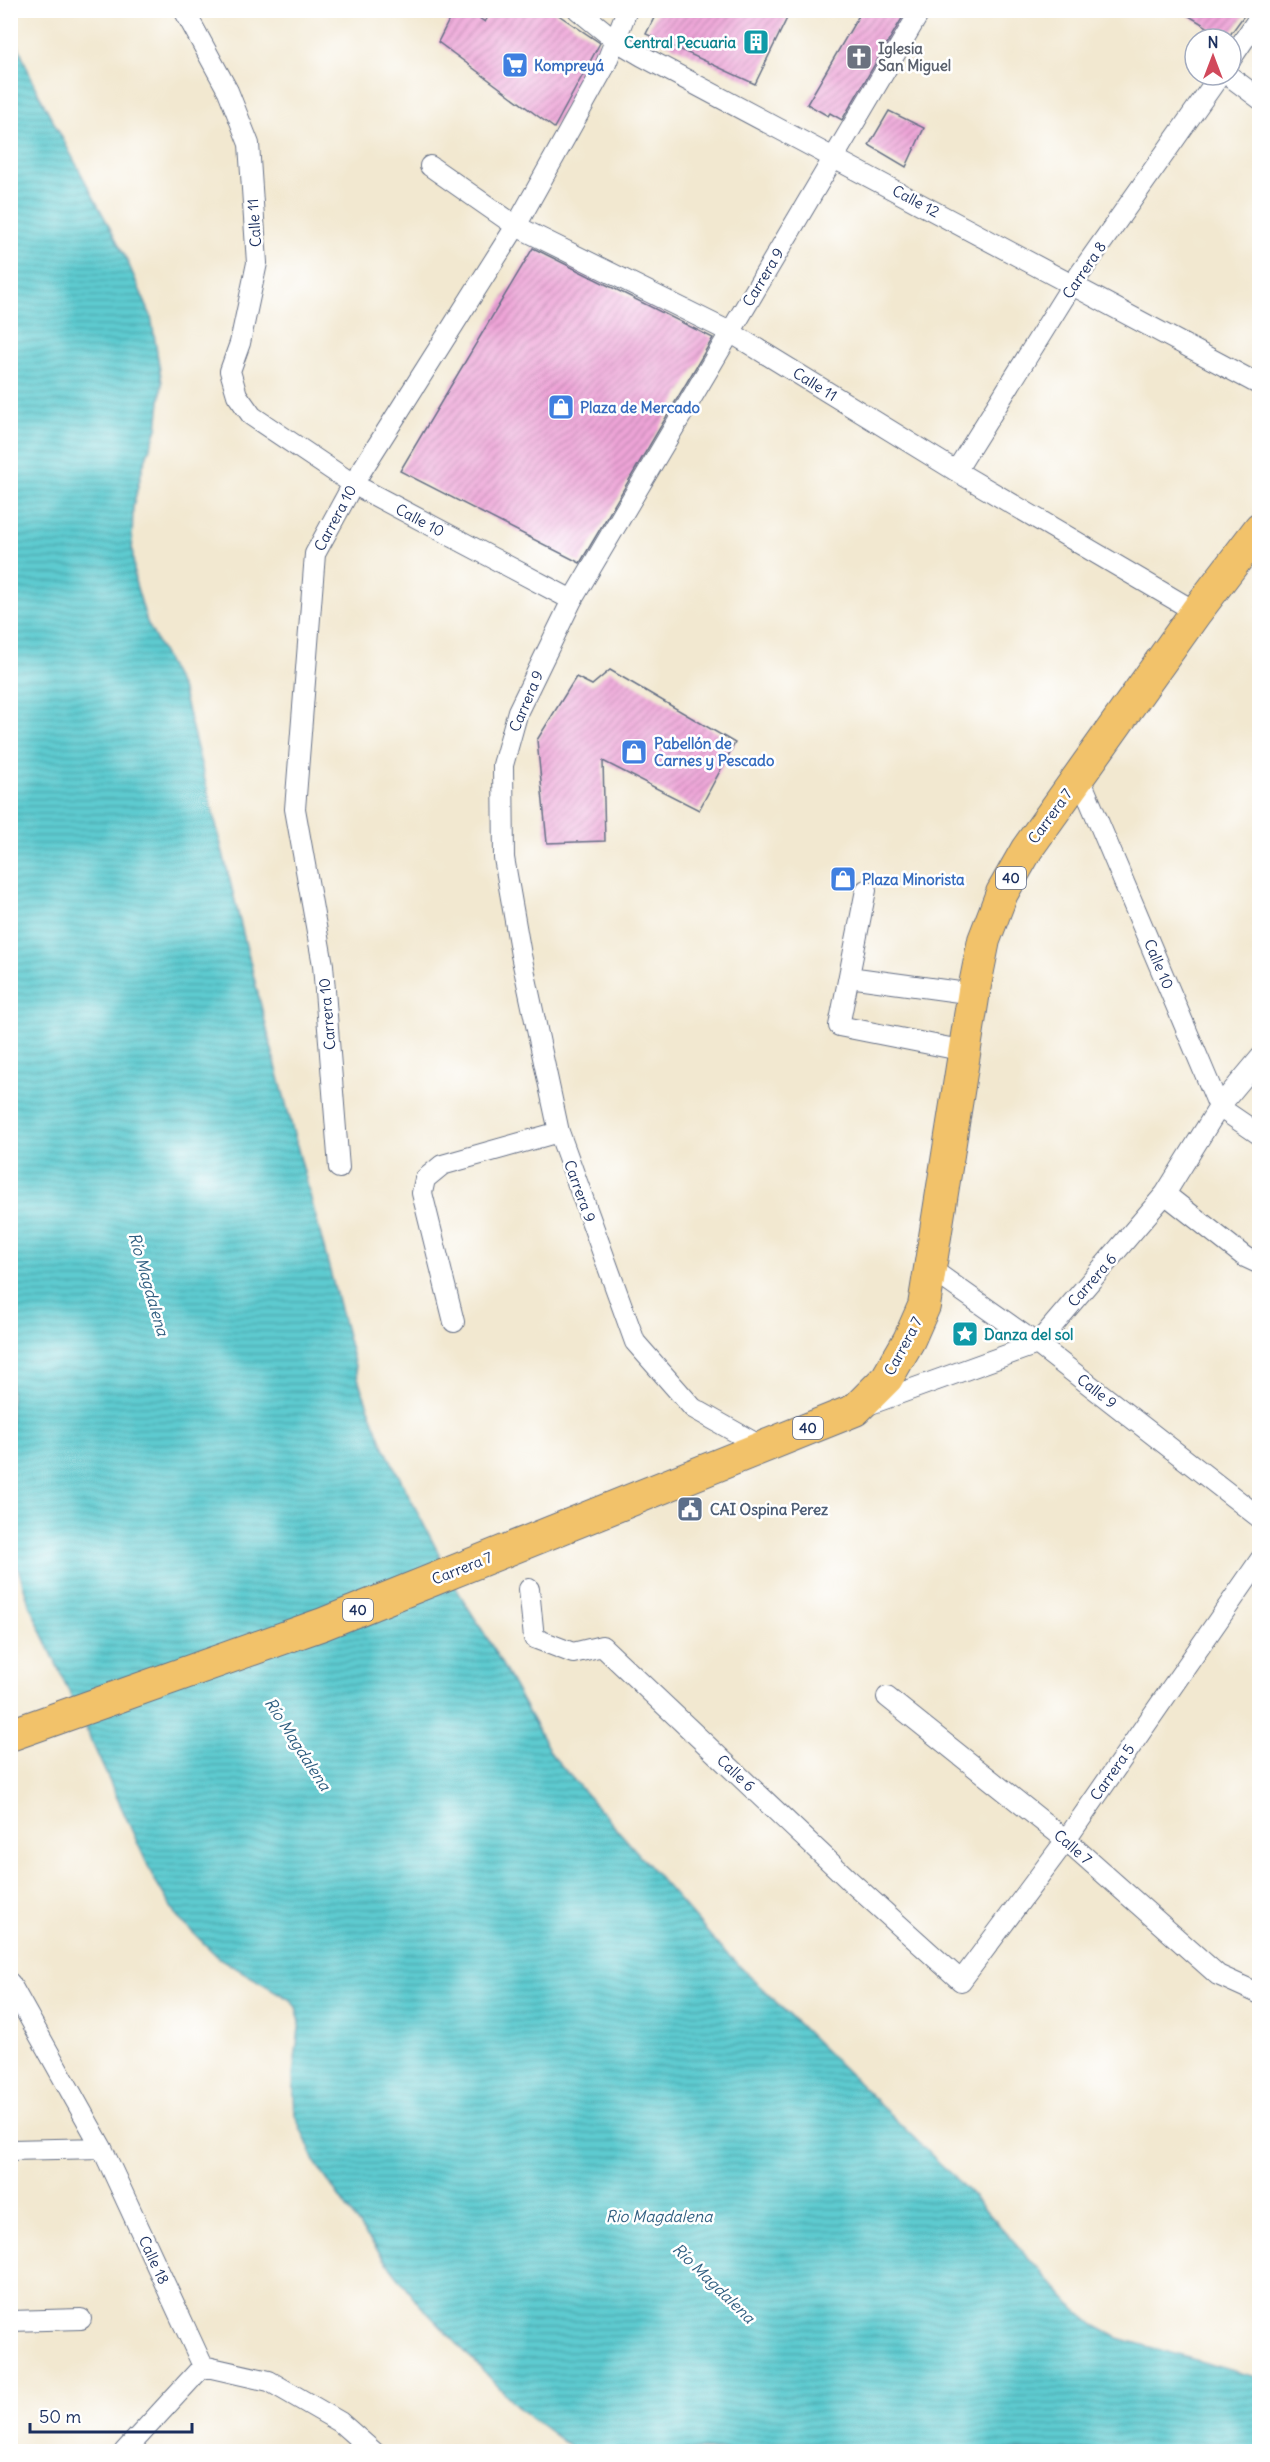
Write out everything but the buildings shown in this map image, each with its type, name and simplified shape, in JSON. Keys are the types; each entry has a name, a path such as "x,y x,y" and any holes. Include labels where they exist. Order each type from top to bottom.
{"main road":[{"name":"Carrera 7","path":"10,1735 323,1624 855,1410 887,1378 909,1340 924,1306 984,940 1002,893 1027,849 1196,612 1257,538"}],"street":[{"name":"Calle 11","path":"184,10 228,91 249,144 257,263 240,343 230,370 237,395 252,416 274,430"},
{"name":"Calle 12","path":"578,10 615,40 1260,385"},
{"name":"Carrera 10","path":"339,1168 323,965 295,809 315,554 353,484 516,226 605,66 627,10"},
{"name":"Carrera 9","path":"762,1447 693,1408 635,1342 559,1132 521,955 504,858 503,765 518,711 572,600 921,10"},
{"path":"1243,41 1260,16"},
{"path":"1243,86 1260,99"},
{"name":"Carrera 8","path":"956,471 1072,285 1212,87"},
{"name":"Calle 11","path":"430,166 516,226 730,332 956,471 1196,612"},
{"name":"Calle 10","path":"274,430 353,484 572,600"},
{"name":"Calle 10","path":"1079,776 1219,1107"},
{"path":"866,890 839,1026 965,1051"},
{"path":"849,977 974,994"},
{"name":"Carrera 6","path":"855,1410 1037,1344 1165,1194 1219,1107 1260,1059"},
{"path":"1219,1107 1260,1135"},
{"path":"454,1322 422,1193 425,1179 442,1165 559,1132"},
{"path":"1165,1194 1245,1257 1260,1264"},
{"name":"Calle 9","path":"931,1269 1037,1344 1260,1518"},
{"name":"Carrera 5","path":"961,1981 1066,1840 1260,1560"},
{"name":"Calle 6","path":"529,1589 534,1638 573,1653 602,1646 849,1880 961,1981"},
{"name":"Calle 7","path":"887,1697 1066,1840 1218,1975 1260,1994"},
{"name":"Calle 18","path":"10,1983 102,2148 203,2366"},
{"path":"10,2150 102,2148"},
{"path":"10,2321 81,2319"},
{"path":"124,2451 203,2366 269,2381 340,2422 374,2451"}],"water":[{"name":"Rio Magdalena","path":"10,25 34,85 126,258 151,316 162,383 157,429 143,466 133,507 132,544 135,581 147,622 183,692 275,1062 360,1385 384,1447 459,1593 489,1641 552,1755 720,1947 971,2194 1073,2307 1094,2325 1118,2338 1259,2378 1259,2451 576,2451 521,2410 419,2304 360,2227 316,2164 295,2115 293,2075 300,2021 296,2007 289,1999 219,1958 177,1917 153,1877 30,1606 11,1547"}],"place":[{"name":"Central Pecuaria","path":"756,42"},
{"name":"Iglesia San Miguel","path":"859,57"},
{"name":"Kompreyá","path":"515,65"},
{"name":"Plaza de Mercado","path":"561,407"},
{"name":"Pabellón de Carnes y Pescado","path":"634,752"},
{"name":"Plaza Minorista","path":"843,879"},
{"name":"Danza del sol","path":"965,1334"},
{"name":"CAI Ospina Perez","path":"690,1509"}],"water label":[{"name":"Río Magdalena","path":"149,1284"},
{"name":"Río Magdalena","path":"298,1744"},
{"name":"Río Magdalena","path":"714,2283"}]}
